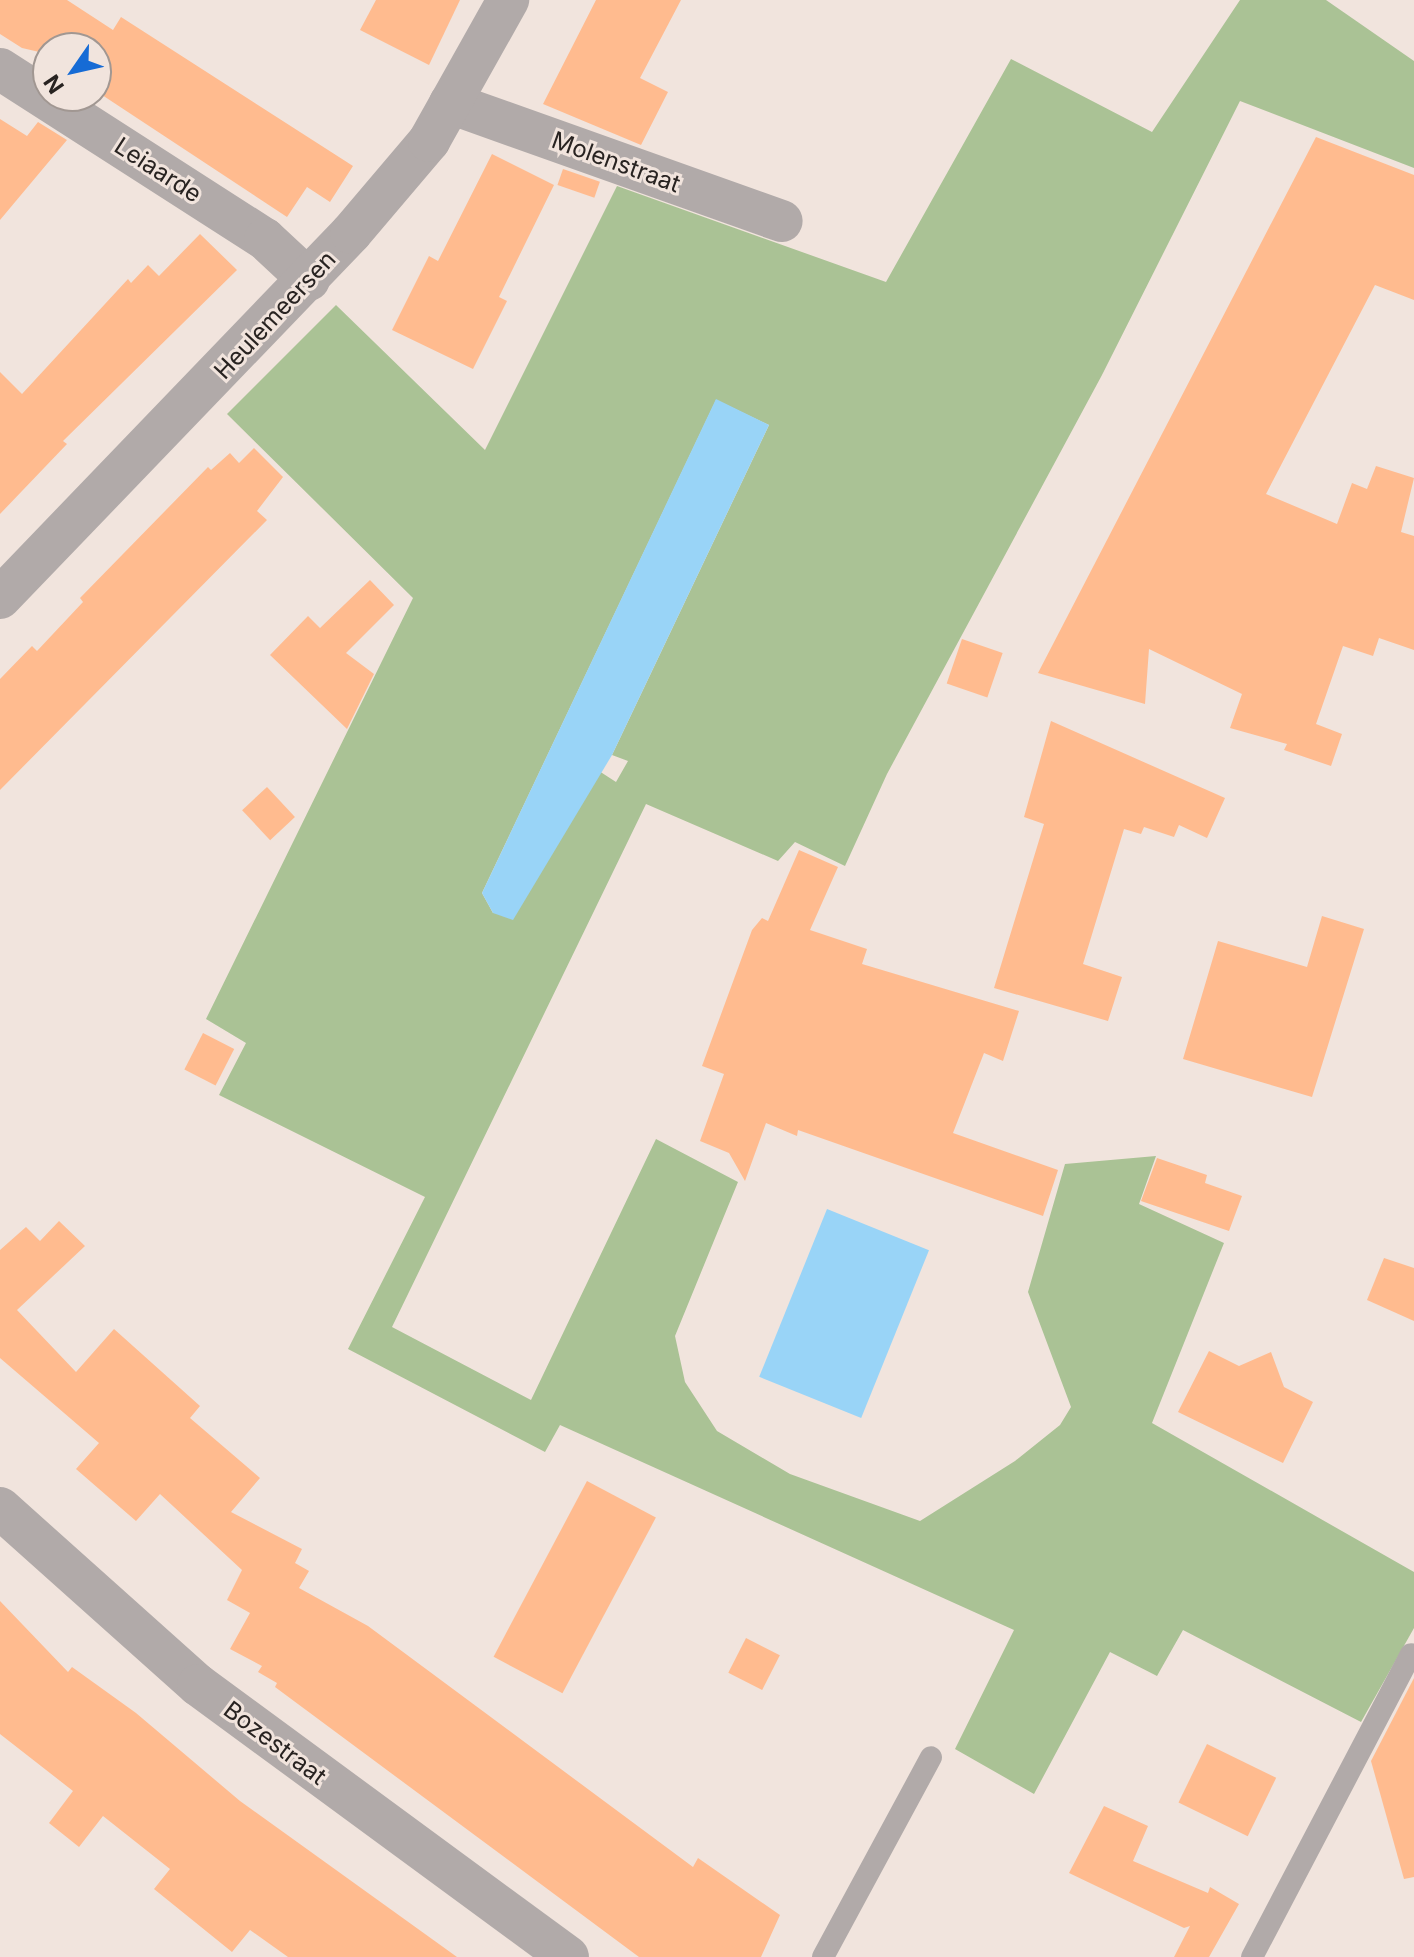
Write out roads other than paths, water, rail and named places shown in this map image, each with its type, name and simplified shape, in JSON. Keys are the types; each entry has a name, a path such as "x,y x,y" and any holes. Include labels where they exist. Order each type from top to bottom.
{"street":[{"name":"Heulemeersen","path":"0,598 309,280 429,141 508,0"},
{"name":"Leiaarde","path":"0,69 265,239 309,280"},
{"name":"Molenstraat","path":"450,103 782,221"},
{"name":"Bozestraat","path":"0,1508 198,1685 568,1957"}],"lane":[{"path":"1252,1957 1411,1654"},
{"path":"823,1957 931,1757"}],"water":[{"path":"716,399 769,425 612,755 513,920 493,913 482,893"},
{"path":"827,1209 929,1250 861,1418 759,1377"}]}
